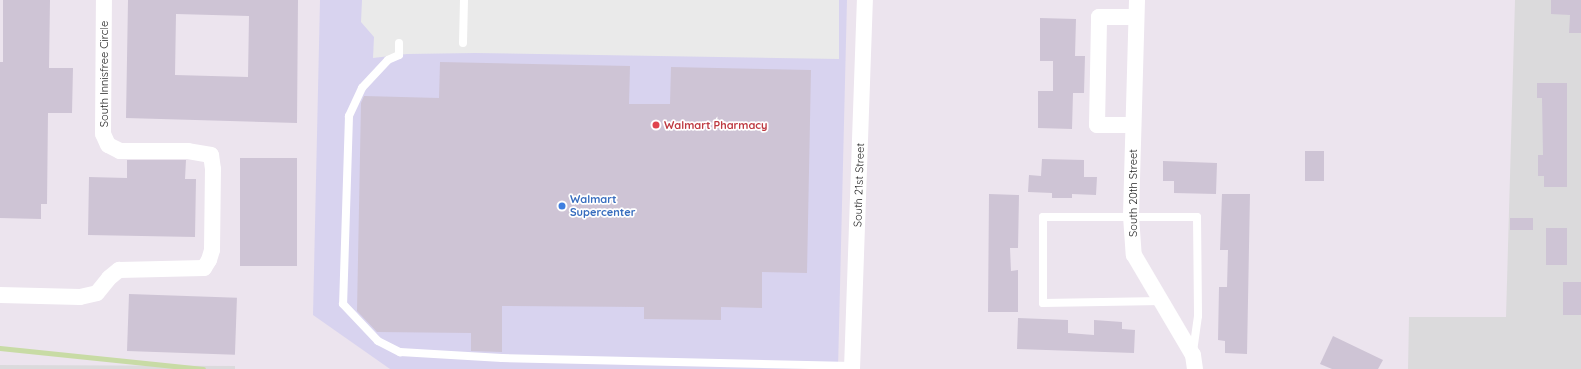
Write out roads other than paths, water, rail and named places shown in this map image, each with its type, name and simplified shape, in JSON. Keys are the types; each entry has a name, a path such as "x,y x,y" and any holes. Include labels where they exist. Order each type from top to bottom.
{"street":[{"name":"South Innisfree Circle","path":"0,295 80,297 97,293 109,278 119,270 204,268 210,260 212,235 211,155 188,152 120,151 108,145 103,134 104,0"},
{"name":"South 21st Street","path":"852,367 865,0"},
{"name":"South 20th Street","path":"1137,0 1131,216 1134,255 1162,301 1194,362"},
{"path":"1133,125 1097,125 1099,17 1136,17"}],"lane":[{"path":"463,43 464,0"},
{"path":"399,43 399,55 388,60 362,88 348,116 343,304 378,341 400,352 502,358 852,367"},
{"path":"1162,301 1043,303 1043,217 1197,217 1198,316 1194,362"}],"waterway":[{"path":"0,348 203,369"}],"place":[{"name":"Walmart Pharmacy","path":"656,125"},
{"name":"Walmart Supercenter","path":"562,206"}]}
